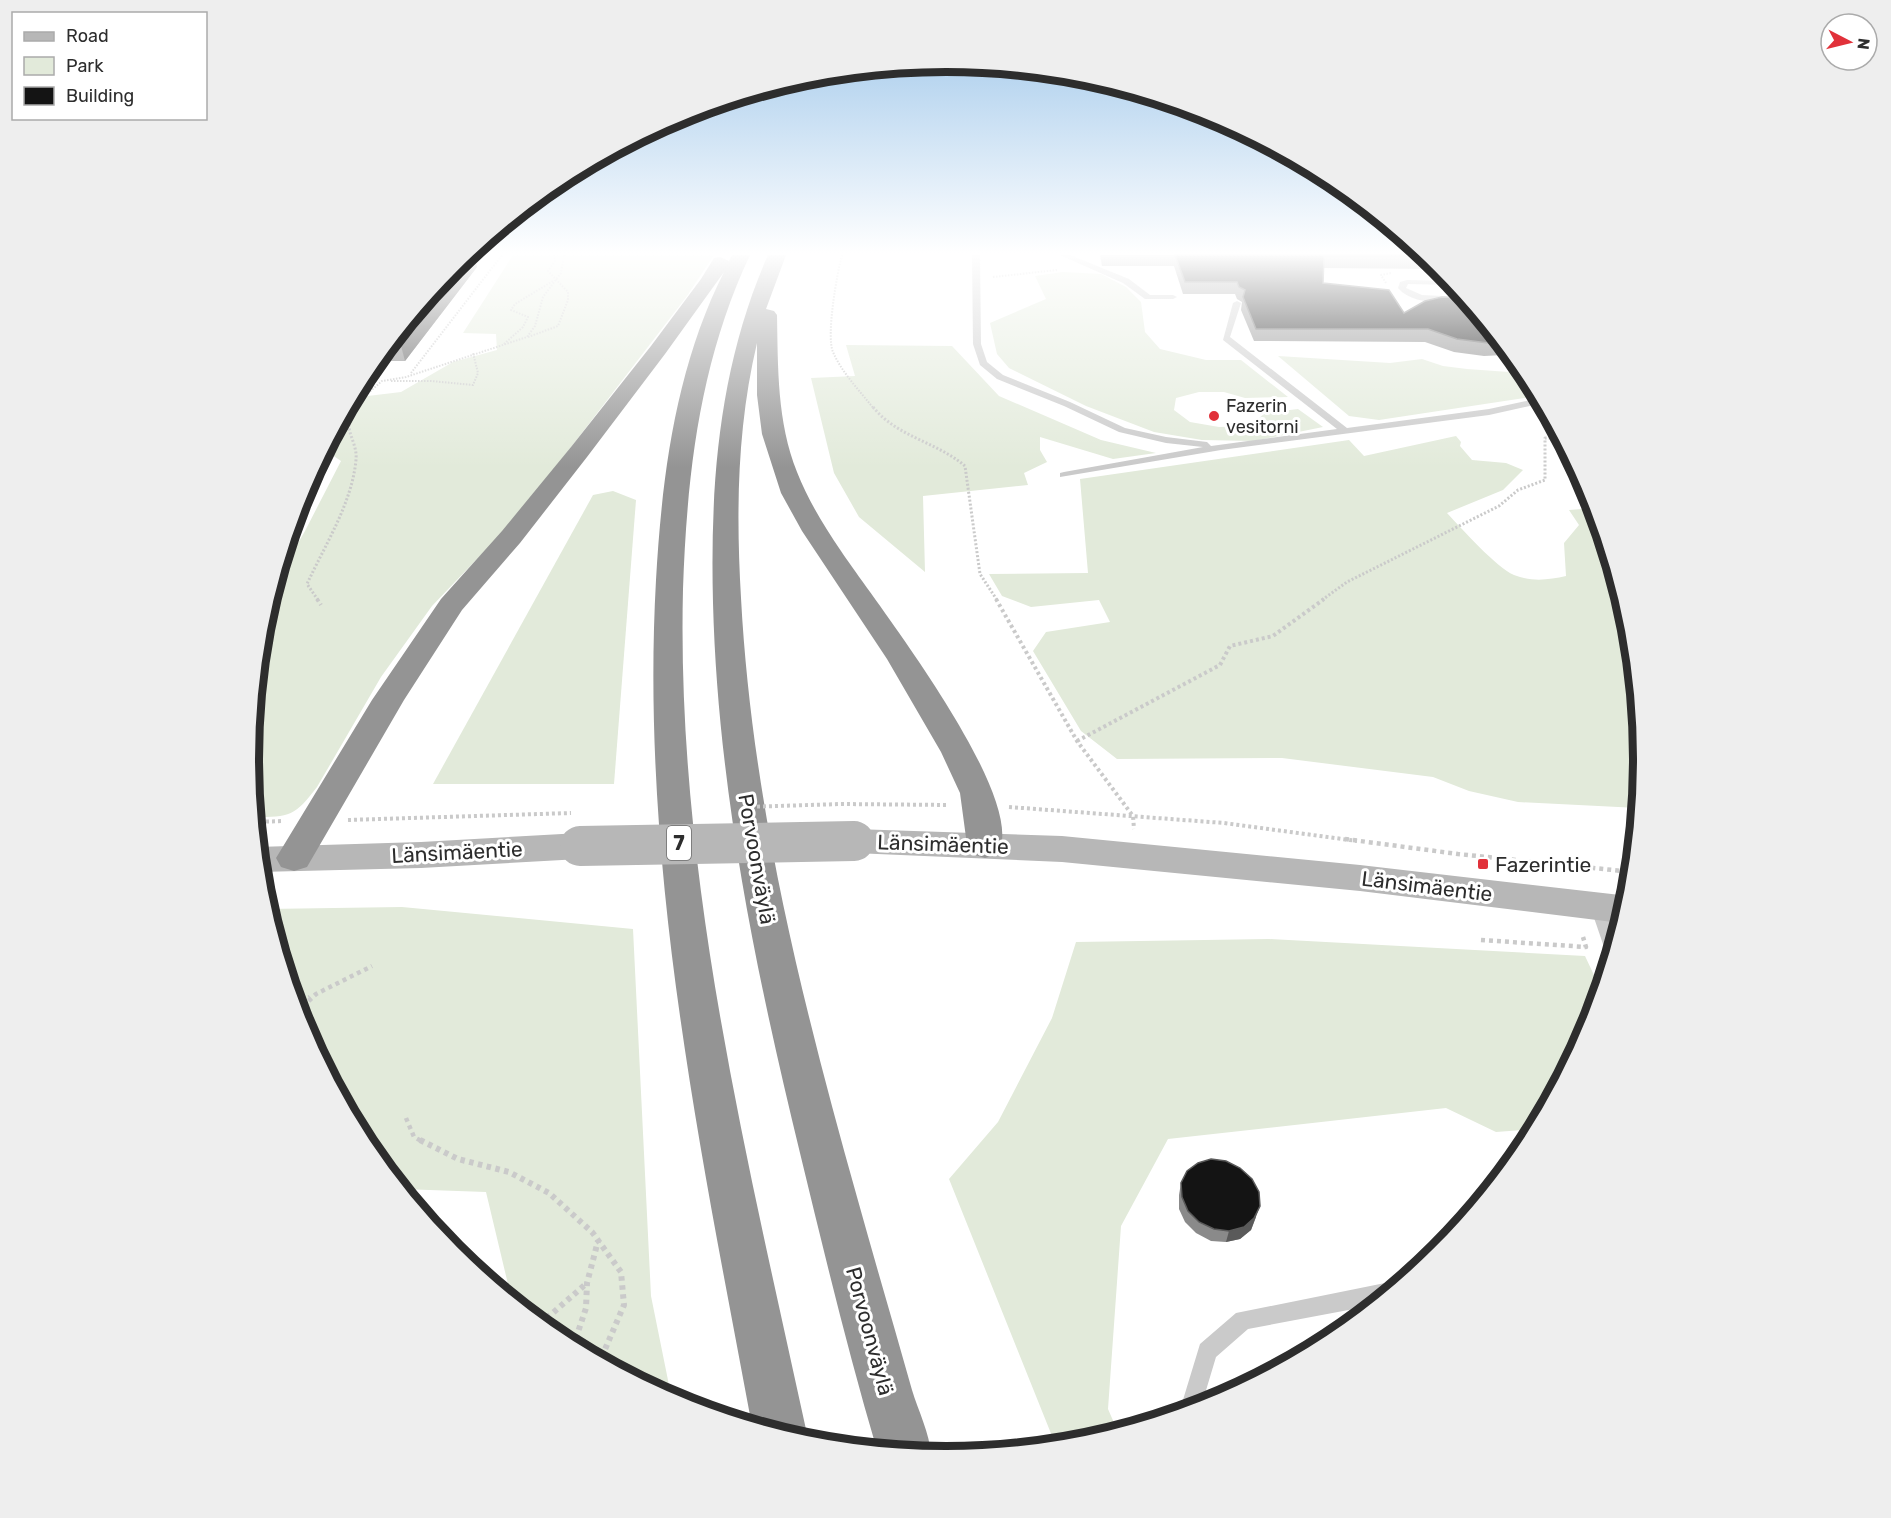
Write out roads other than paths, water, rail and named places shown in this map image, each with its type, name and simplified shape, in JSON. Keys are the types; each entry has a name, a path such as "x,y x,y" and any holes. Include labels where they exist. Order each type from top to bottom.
{"highway":[{"path":"294,858 388,700 451,605 511,537 676,326"},
{"name":"7","path":"711,326 684,426 677,471 669,575 668,671 674,785 685,904 735,1207 778,1425"},
{"name":"Porvoonväylä","path":"751,326 729,445 725,508 725,581 730,664 740,755 759,875 784,1000 903,1445"},
{"path":"765,326 768,403 785,471 805,514 836,565 921,688 968,772 980,806 985,845"}],"main road":[{"name":"Länsimäentie","path":"266,859 421,855 577,829 985,845 1137,856 1360,878 1611,908"}],"lane":[{"path":"977,326 977,344 983,363 1000,377 1122,430 1166,440 1221,447"},
{"path":"1230,326 1226,338 1345,431"},
{"path":"1064,475 1221,447 1489,412 1532,403"},
{"path":"1611,908 1612,925"},
{"path":"1193,1400 1208,1351 1243,1320 1375,1295"}],"place":[{"name":"Fazerin vesitorni","path":"1214,416"},
{"name":"Fazerintie","path":"1483,864"}]}
